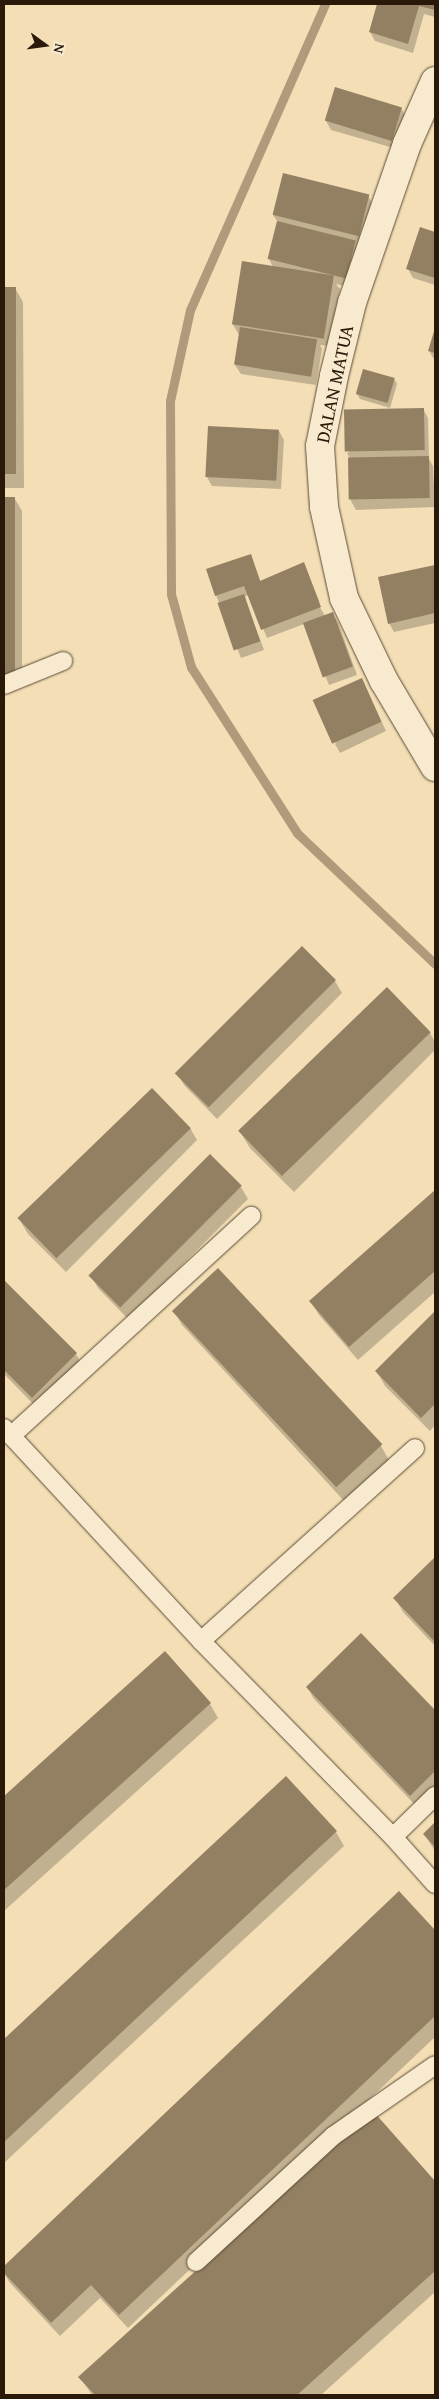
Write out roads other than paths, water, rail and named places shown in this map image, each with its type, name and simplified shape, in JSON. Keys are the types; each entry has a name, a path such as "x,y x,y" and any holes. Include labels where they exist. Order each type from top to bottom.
{"street":[{"name":"DALAN MATUA","path":"435,82 408,144 352,303 334,376 320,446 324,508 344,598 384,682 435,767"}],"lane":[{"path":"4,685 63,661"},
{"path":"251,1216 8,1432 201,1641 393,1837 435,1884"},
{"path":"201,1641 415,1448"},
{"path":"393,1837 435,1796"},
{"path":"196,2262 333,2136 435,2065"}],"waterway":[{"path":"325,4 190,310 170,401 171,594 191,667 297,833 435,964"}]}
